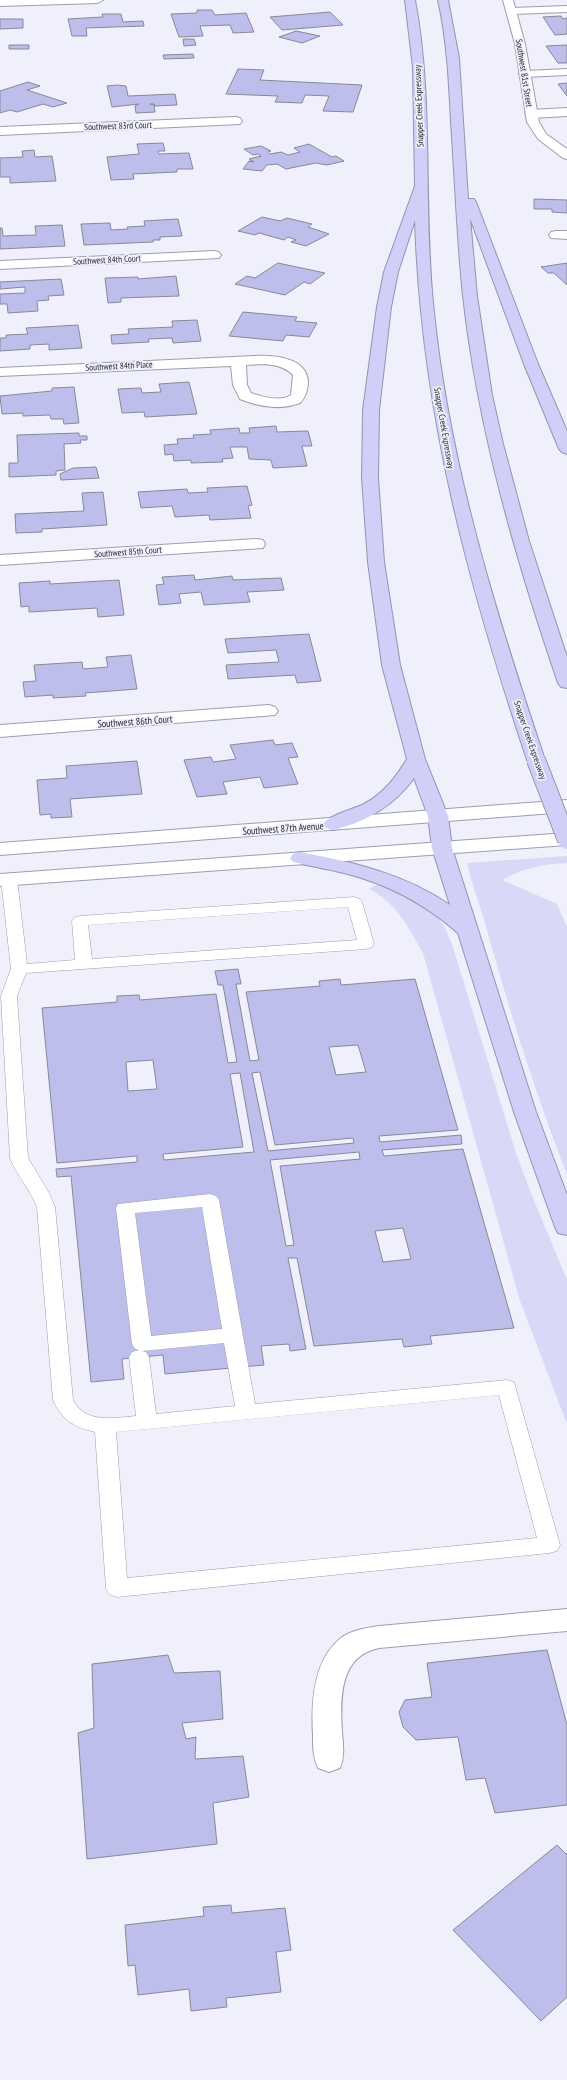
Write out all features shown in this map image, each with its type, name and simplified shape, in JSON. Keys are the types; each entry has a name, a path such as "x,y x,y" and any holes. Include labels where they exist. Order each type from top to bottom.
{"highway":[{"name":"Snapper Creek Expressway","path":"410,0 418,53 424,261 430,332 433,362 452,474 492,628 536,760 567,840"},
{"path":"443,0 452,47 466,256 473,327 494,440 525,555 567,683"},
{"path":"461,180 531,364 567,449"},
{"path":"422,183 390,272 378,348 371,410 370,447 373,523 383,622 391,665 416,759 438,816 442,848 525,1112 567,1227"},
{"path":"333,824 360,814 389,796 405,780 416,759"},
{"path":"300,858 350,867 406,886 448,912 468,932"}],"street":[{"path":"0,3 98,0"},
{"path":"510,5 567,8"},
{"name":"Southwest 81st Street","path":"510,5 525,74 531,114 536,128 548,141 567,155"},
{"path":"525,74 567,72"},
{"path":"531,114 567,112"},
{"name":"Southwest 83rd Court","path":"0,131 236,121"},
{"name":"Southwest 84th Court","path":"0,265 214,255"},
{"name":"Southwest 84th Place","path":"0,372 238,361"},
{"name":"Southwest 85th Court","path":"0,560 257,544"},
{"name":"Southwest 86th Court","path":"0,731 269,711"},
{"name":"Southwest 87th Avenue","path":"0,849 567,806"},
{"path":"5,879 567,840"},
{"path":"328,1759 327,1712 332,1673 343,1652 351,1646 360,1641 379,1637 567,1620"}],"lane":[{"path":"5,879 19,969 9,996 19,1158 23,1169 42,1193 46,1207 63,1400 66,1408 80,1420 105,1426 507,1387 549,1545 117,1588 105,1426"},
{"path":"19,969 84,965 350,946 366,944 354,902 80,921 84,965"},
{"path":"234,1335 142,1344 125,1208 210,1200 234,1335 246,1412"},
{"path":"139,1357 146,1422"}],"shaded area":[{"path":"567,856 567,863 533,867 517,872 502,880 557,904 567,927 567,1175 524,1054 467,863"},
{"path":"382,882 432,910 444,926 452,944 516,1153 567,1280 567,1424 520,1301 423,953 401,916 387,901 369,889"}],"building":[{"path":"197,10 212,10 215,15 246,13 254,32 233,33 230,25 200,26 203,36 179,37 171,14 197,13"},
{"path":"330,12 343,25 282,30 270,17"},
{"path":"102,14 121,14 123,22 143,21 144,26 86,28 87,36 72,36 68,19 103,17"},
{"path":"561,16 563,19 567,18 567,34 555,35 543,17"},
{"path":"0,19 23,19 23,28 0,29"},
{"path":"296,31 320,36 302,43 279,37"},
{"path":"183,39 194,39 196,45 184,46"},
{"path":"9,45 29,45 29,49 9,49"},
{"path":"567,45 567,63 558,63 546,46"},
{"path":"193,54 194,58 164,59 163,55"},
{"path":"238,69 264,70 260,80 362,85 353,112 323,111 329,96 305,95 302,103 275,102 278,96 226,94"},
{"path":"28,82 40,86 27,90 67,103 53,107 43,104 17,112 10,110 0,113 0,91"},
{"path":"567,83 567,96 558,84"},
{"path":"107,86 126,86 128,96 175,94 177,105 155,106 154,104 150,104 154,105 155,112 136,113 135,106 139,104 112,107"},
{"path":"163,143 165,151 158,151 159,154 189,153 193,169 177,169 177,172 133,174 134,179 111,180 107,157 139,154 137,144"},
{"path":"309,144 332,157 336,156 344,161 327,165 316,163 286,169 277,164 267,165 262,171 243,169 249,161 254,162 249,159 261,156 258,154 253,155 244,149 261,146 271,151 268,152 270,154 281,152 288,155 300,152 294,148"},
{"path":"34,150 35,157 52,156 56,181 10,183 10,177 0,177 0,158 23,157 22,151"},
{"path":"534,199 567,200 567,213 552,212 552,209 534,209"},
{"path":"262,217 280,221 287,218 312,224 308,227 329,234 306,246 291,242 296,240 288,237 284,240 259,233 255,235 238,231"},
{"path":"178,219 182,236 160,237 160,240 153,240 153,242 84,245 81,224 110,223 111,230 145,226 144,221"},
{"path":"62,225 65,246 0,249 0,228 2,228 3,236 36,235 35,226"},
{"path":"278,263 325,273 310,284 304,282 285,295 235,284 247,276 255,278"},
{"path":"567,263 567,285 554,273 548,273 541,267"},
{"path":"176,276 179,296 121,298 121,302 108,303 105,278 138,277 138,279"},
{"path":"61,279 64,295 48,296 49,300 37,301 38,311 8,313 7,304 0,304 0,294 25,293 25,287 0,289 0,282"},
{"path":"243,312 297,317 295,321 317,323 309,337 286,335 283,341 229,336"},
{"path":"197,320 201,341 173,343 172,338 148,339 149,342 112,344 111,335 129,334 128,329 173,327 172,321"},
{"path":"78,325 82,348 49,350 49,344 30,345 30,349 0,351 0,338 6,338 6,335 28,334 26,328"},
{"path":"189,382 197,414 145,417 144,412 122,413 118,389 141,388 142,393 161,392 159,384"},
{"path":"74,387 79,423 64,424 63,419 51,419 50,415 23,416 23,413 2,414 0,396 52,391 52,388"},
{"path":"276,426 277,432 308,431 312,446 302,446 307,466 273,468 271,460 249,459 247,447 230,447 233,458 222,459 223,462 191,463 191,460 174,461 173,454 165,455 164,445 178,444 177,439 194,438 193,435 211,434 210,430 239,428 240,433 250,433 249,428"},
{"path":"79,433 79,436 87,436 87,440 80,440 81,443 64,444 65,470 56,471 56,475 9,477 9,463 18,463 17,435"},
{"path":"96,467 99,478 61,480 60,474 73,468"},
{"path":"247,486 252,505 248,506 251,518 210,520 209,515 175,517 172,506 141,508 138,492 187,489 188,493 208,492 207,488"},
{"path":"103,492 107,525 42,529 42,532 16,533 15,514 84,511 82,493"},
{"path":"194,575 195,580 232,576 233,580 281,578 284,590 247,592 250,602 204,605 201,592 179,594 181,603 159,605 156,585 164,584 162,577"},
{"path":"119,580 124,615 98,617 97,608 29,612 29,606 21,607 19,583 50,581 50,584"},
{"path":"309,634 321,681 297,683 295,675 228,679 226,665 279,662 276,650 228,653 225,639"},
{"path":"131,655 137,689 85,693 86,696 53,698 53,695 25,697 23,682 36,681 34,665 82,662 83,669 108,667 106,657"},
{"path":"273,740 275,745 292,743 298,757 288,758 298,784 264,788 260,777 223,782 227,794 197,797 184,760 211,757 213,762 236,759 230,745"},
{"path":"137,761 142,794 70,799 72,817 51,818 51,814 40,815 37,780 67,778 66,766"},
{"path":"238,969 241,984 236,984 250,1061 259,1060 246,992 320,986 319,981 340,979 341,985 415,979 458,1130 379,1136 380,1142 461,1135 462,1144 382,1150 384,1156 463,1149 514,1328 430,1336 432,1344 404,1347 402,1339 314,1346 297,1258 288,1258 306,1349 290,1351 289,1344 261,1346 264,1365 165,1374 163,1355 122,1359 124,1379 91,1382 71,1176 57,1177 56,1169 137,1162 137,1156 57,1163 42,1008 117,1002 117,996 139,995 140,1000 216,994 228,1063 237,1062 223,985 218,985 215,971","holes":["358,1045 366,1072 336,1075 329,1047","153,1060 157,1089 128,1091 126,1062","260,1072 275,1145 353,1138 354,1143 268,1151 252,1073","240,1073 254,1152 164,1160 163,1154 243,1147 230,1074","359,1152 360,1159 280,1166 294,1245 286,1246 270,1160","403,1228 411,1259 383,1262 375,1231"]},
{"path":"547,1650 567,1725 567,1805 495,1813 485,1778 466,1780 458,1737 416,1740 403,1727 399,1712 405,1700 432,1697 427,1663"},
{"path":"168,1655 174,1673 220,1671 223,1719 182,1723 186,1739 196,1737 195,1759 243,1756 249,1797 213,1803 217,1844 87,1859 78,1733 94,1728 92,1664"},
{"path":"557,1845 566,1854 567,1853 567,1997 541,2021 453,1930"},
{"path":"231,1905 232,1913 285,1908 291,1950 276,1952 281,1992 226,1998 227,2007 191,2011 189,1989 138,1995 135,1965 128,1966 125,1925 204,1916 203,1907"}]}
